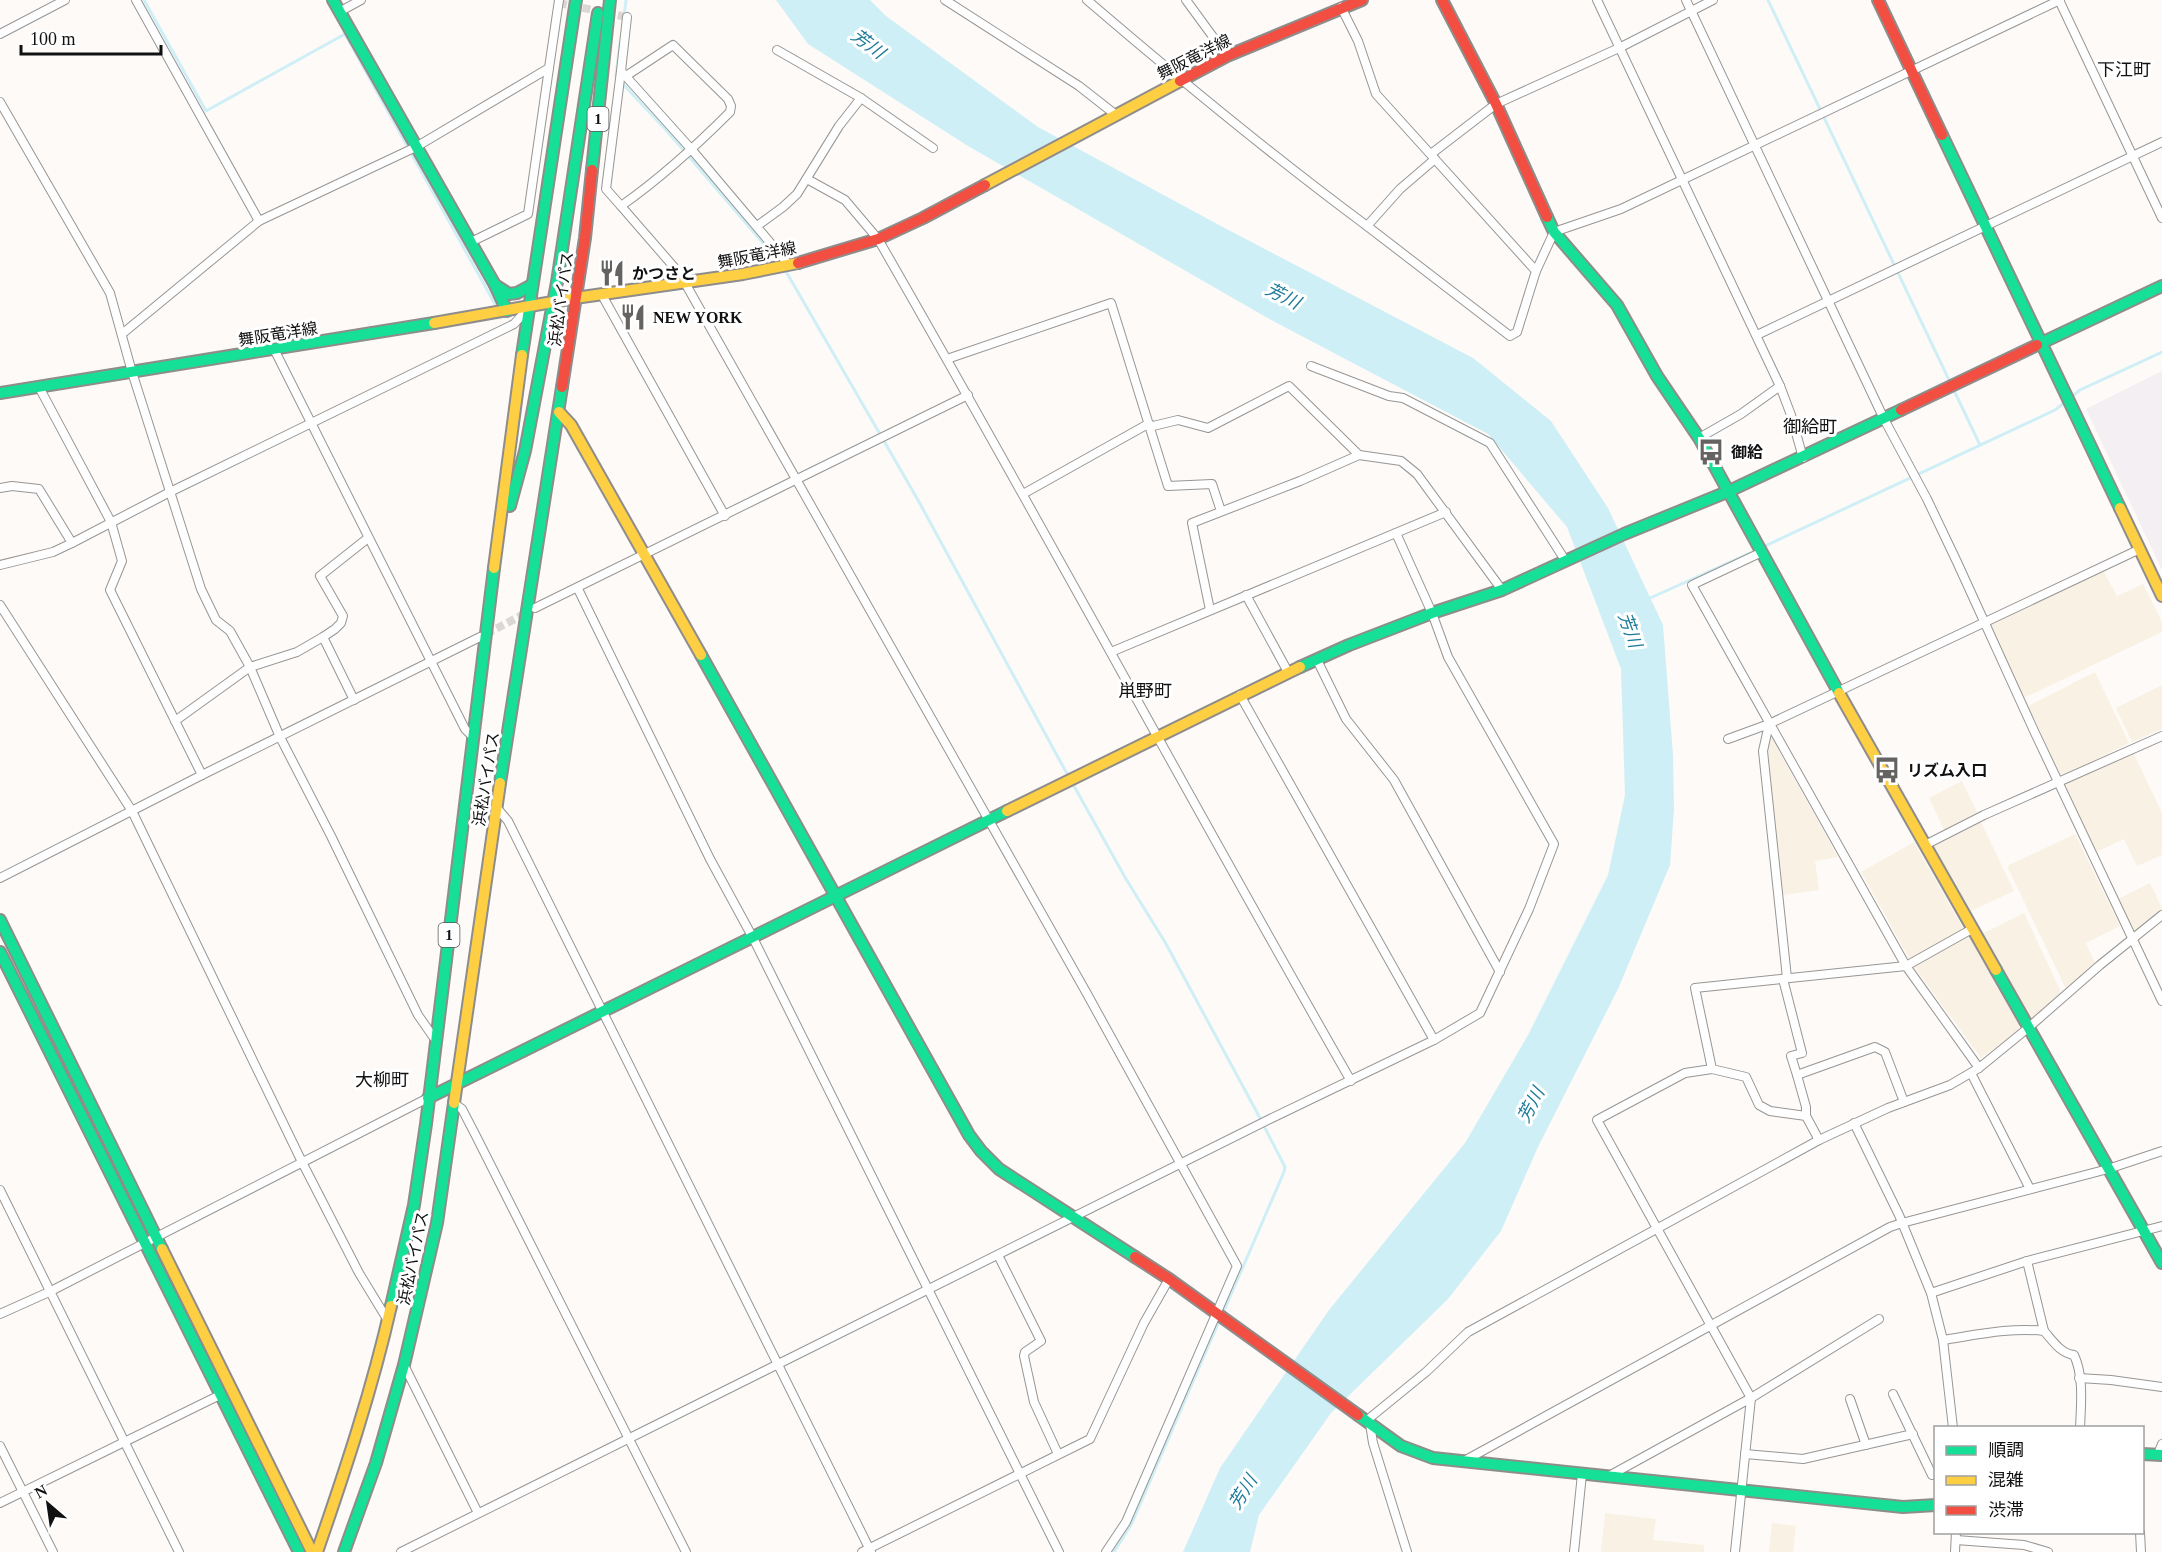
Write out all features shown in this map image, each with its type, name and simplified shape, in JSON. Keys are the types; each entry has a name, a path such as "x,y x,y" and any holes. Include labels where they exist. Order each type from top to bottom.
{"main road":[{"path":"333,0 471,242 507,311"},
{"name":"浜松バイパス","path":"317,1552 351,1453 389,1323 414,1205 528,307 576,0"},
{"path":"552,303 560,269 600,0"},
{"name":"浜松バイパス","path":"344,1552 376,1463 404,1365 437,1223 496,807 585,238 610,0"},
{"name":"舞阪竜洋線","path":"0,393 789,265 878,239 1227,56 1345,4 1362,0"},
{"path":"1443,0 1496,105 1554,232 1617,304 1656,376 1699,438 1760,554 2162,1263"},
{"path":"1878,0 2162,596"},
{"path":"495,285 501,292 509,295 516,294 531,285"},
{"path":"429,1098 1288,672 1432,613 1502,590 1624,534 1727,492 2162,286"},
{"name":"1","path":"499,527 506,518 513,496 532,418 552,303"},
{"path":"559,412 571,425 645,555 969,1135 999,1169 1219,1314 1401,1446 1433,1458 1903,1507 1934,1505"},
{"path":"0,920 312,1552"},
{"path":"0,952 299,1552"},
{"path":"2144,1454 2161,1451"}],"street":[{"path":"0,34 65,0"},
{"path":"136,0 259,221"},
{"path":"339,12 361,0"},
{"path":"945,0 1079,86 1116,116"},
{"path":"1087,0 1180,80 1290,168 1510,336 1518,332 1536,271 1554,232 1621,208 1682,180 2059,0 2162,218"},
{"path":"1186,0 1227,56"},
{"path":"1597,0 1780,386 1803,458"},
{"path":"1686,0 1884,418 1927,499 2162,1001"},
{"path":"1367,226 1433,156 1496,105 1619,48 1713,0"},
{"path":"471,242 528,214 558,1"},
{"path":"1345,4 1376,94 1536,271"},
{"path":"627,17 624,74 606,189 680,274 990,821 1237,1266 1219,1314 1126,1522 1106,1552"},
{"path":"621,206 692,150 730,112 731,106 728,99 673,45 624,74"},
{"path":"777,50 861,98 933,148"},
{"path":"122,334 259,221 416,147 549,68"},
{"path":"624,74 789,265"},
{"path":"757,226 797,194 839,126 861,98"},
{"path":"0,102 110,293 132,372 201,589 216,620 231,631 250,667 280,737 418,1015 436,1041"},
{"path":"1757,335 2162,142"},
{"path":"807,179 845,200 878,239 968,395 1235,878 1351,1081"},
{"path":"602,295 622,335 725,516"},
{"path":"947,359 1111,303 1168,486 1212,484 1221,511"},
{"path":"0,566 54,552 310,422 514,324 528,307"},
{"path":"274,349 429,662 465,729 472,737"},
{"path":"1311,366 1389,396 1403,398 1490,442 1569,559"},
{"path":"1023,494 1148,424 1153,426 1178,420 1208,428 1289,386 1359,455"},
{"path":"1699,438 1741,414 1780,386"},
{"path":"39,387 111,522 122,561 110,590 202,775"},
{"path":"536,608 968,395"},
{"path":"1210,610 1192,523 1359,455 1401,461 1417,474 1502,590"},
{"path":"0,488 12,486 39,489 72,543"},
{"path":"1111,652 1446,512"},
{"path":"401,1552 1434,1040 1480,1013 1529,909 1554,844 1448,657 1432,613 1396,533"},
{"path":"175,721 250,667 297,652 341,623 343,616 320,576 368,538"},
{"path":"1728,739 1769,724 2140,549"},
{"path":"1760,554 1692,585 1906,966 1975,1070 2030,1189"},
{"path":"578,589 710,859 753,938 1059,1552"},
{"path":"1246,595 1288,672"},
{"path":"0,604 132,811 302,1162 359,1273 389,1323"},
{"path":"323,637 354,700"},
{"path":"0,879 202,775 480,637"},
{"path":"1317,660 1346,719 1394,780 1500,972"},
{"path":"1240,695 1434,1040"},
{"path":"1769,724 1763,751 1785,979 1802,1053 1791,1056 1806,1107 1806,1116 1819,1140"},
{"path":"1925,845 1984,815 2162,736"},
{"path":"496,807 508,821 868,1551 1090,1439 1144,1323 1168,1279"},
{"path":"1407,1552 1368,1422 1468,1332 1819,1140 1950,1084 1975,1070 2162,915"},
{"path":"1712,1069 1695,988 1906,966 1972,929"},
{"path":"1797,1075 1875,1047 1880,1048 1885,1052 1904,1102"},
{"path":"1735,1552 1751,1398 1598,1120 1685,1073 1712,1069 1746,1077 1759,1105 1770,1111 1806,1116"},
{"path":"0,1314 50,1292 429,1098"},
{"path":"455,1104 462,1110 476,1136 686,1552"},
{"path":"1854,1124 1902,1222 1931,1293 1943,1340 1953,1426"},
{"path":"1463,1462 1902,1222 2108,1169 2162,1151"},
{"path":"0,1190 179,1552"},
{"path":"1931,1293 2027,1261 2162,1226"},
{"path":"998,1255 1041,1341 1025,1352 1024,1356 1034,1402 1058,1454"},
{"path":"2027,1261 2044,1331 2061,1350 2066,1354 2074,1355 2078,1362 2080,1426"},
{"path":"1608,1477 1751,1398 1879,1319"},
{"path":"1943,1340 2030,1329 2044,1331"},
{"path":"404,1365 478,1513"},
{"path":"2079,1378 2162,1387"},
{"path":"1893,1394 1932,1474 1934,1473"},
{"path":"0,1503 220,1395"},
{"path":"1850,1399 1866,1445"},
{"path":"1745,1454 1803,1459 1913,1434"},
{"path":"0,1446 53,1552"},
{"path":"1574,1552 1582,1474"},
{"path":"2140,1534 2141,1552"},
{"path":"1955,1552 1956,1536 2024,1545 2048,1552"}],"shaded area":[{"path":"2162,371 2162,570 2086,409"},
{"path":"2103,570 2117,596 2143,584 2162,622 2162,632 2024,698 1989,624"},
{"path":"2095,672 2129,743 2065,775 2060,774 2028,706"},
{"path":"2162,685 2162,729 2132,742 2116,708"},
{"path":"1771,737 1838,857 1815,861 1819,890 1783,895 1767,752"},
{"path":"2132,750 2162,813 2162,855 2137,866 2124,839 2096,852 2063,785 2064,781"},
{"path":"1962,781 1979,816 1945,832 1929,798"},
{"path":"1980,820 2014,891 1969,912 1932,848 1934,844"},
{"path":"2075,834 2120,926 2086,943 2096,965 2067,991 2007,866"},
{"path":"1914,842 1964,930 1910,960 1861,872"},
{"path":"2150,883 2162,908 2162,913 2137,933 2134,932 2118,899"},
{"path":"2024,913 2060,990 2060,996 2031,1018 1982,934"},
{"path":"1966,937 1970,937 2019,1025 2019,1030 1981,1058 1914,967"},
{"path":"1605,1513 1656,1519 1653,1540 1704,1545 1704,1552 1601,1552"},
{"path":"1772,1523 1796,1526 1793,1552 1769,1552"}],"water":[{"name":"芳川","path":"776,0 870,0 886,16 1038,127 1473,358 1551,421 1608,508 1663,625 1673,755 1674,809 1670,865 1618,989 1538,1147 1501,1231 1448,1299 1331,1413 1259,1515 1250,1552 1183,1552 1220,1468 1329,1310 1465,1143 1528,1035 1608,875 1625,795 1621,669 1567,527 1488,434 1273,321 968,146 808,44"}],"waterway":[{"path":"144,0 206,111 345,34 495,304"},
{"path":"624,16 626,0"},
{"path":"1768,0 1980,445"},
{"path":"618,78 616,76 620,43"},
{"path":"622,83 667,131 780,263"},
{"path":"784,268 918,500 1060,761 1126,879 1165,942 1260,1118"},
{"path":"1763,547 2055,410 2080,390 2162,352"},
{"path":"1648,599 1757,550"},
{"path":"1223,1313 1284,1172 1285,1167 1265,1128"},
{"path":"1114,1552 1132,1523 1220,1319"}],"tunnel":[{"path":"559,3 627,17"},
{"path":"486,634 526,613"}],"traffic: fast":[{"path":"333,0 495,285 507,311"},
{"path":"522,355 576,0"},
{"path":"592,170 610,0"},
{"path":"510,506 525,451 557,282 598,13"},
{"path":"1942,135 2120,508"},
{"path":"1547,217 1554,232 1617,305 1657,376 1699,438 1839,693"},
{"path":"495,285 509,294 517,293 532,285"},
{"path":"2037,345 2162,286"},
{"path":"0,393 434,323"},
{"path":"500,783 562,387"},
{"path":"1300,667 1349,645 1432,613 1502,590 1624,534 1727,492 1901,410"},
{"path":"391,1306 414,1205 426,1124 494,568"},
{"path":"701,655 969,1135 999,1169 1135,1257"},
{"path":"428,1098 1007,811"},
{"path":"0,920 162,1249"},
{"path":"0,952 299,1552"},
{"path":"1996,970 2162,1263"},
{"path":"344,1552 376,1463 404,1365 437,1223 454,1103"},
{"path":"1358,1415 1401,1446 1433,1458 1903,1507 1934,1505"},
{"path":"2144,1454 2162,1455"}],"traffic: slow":[{"path":"985,185 1180,81"},
{"path":"434,323 575,298 743,274 798,263"},
{"path":"494,568 522,355"},
{"path":"559,412 571,425 701,655"},
{"path":"2120,508 2162,596"},
{"path":"1007,811 1300,667"},
{"path":"1839,693 1996,970"},
{"path":"454,1103 500,783"},
{"path":"162,1249 312,1552"},
{"path":"317,1552 357,1430 391,1306"}],"traffic: jam":[{"path":"1180,81 1227,56 1362,0"},
{"path":"1442,0 1496,104 1547,217"},
{"path":"1878,0 1942,135"},
{"path":"562,387 585,238 592,170"},
{"path":"798,263 878,239 985,185"},
{"path":"1901,410 2037,345"},
{"path":"1135,1257 1358,1415"}],"place":[{"name":"かつさと","path":"612,273"},
{"name":"NEW YORK","path":"633,317"},
{"name":"御給","path":"1711,452"},
{"name":"リズム入口","path":"1887,770"}],"district":[{"name":"下江町","path":"2124,70"},
{"name":"御給町","path":"1810,427"},
{"name":"鼡野町","path":"1145,691"},
{"name":"大柳町","path":"382,1080"}]}
